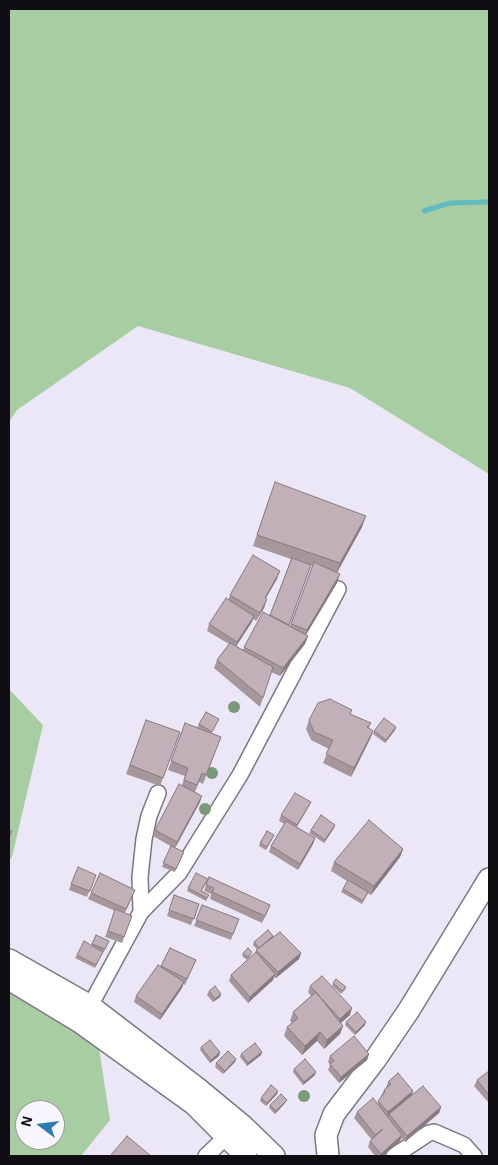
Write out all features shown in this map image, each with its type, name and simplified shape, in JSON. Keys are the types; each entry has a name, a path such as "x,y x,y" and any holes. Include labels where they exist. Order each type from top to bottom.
{"main road":[{"path":"328,1156 326,1135 334,1114 376,1060 409,1010 489,879"},
{"path":"9,960 90,1006 220,1107 274,1156"},
{"path":"9,979 80,1022 194,1104 246,1156"}],"street":[{"path":"90,1006 141,912 179,873 240,776 338,589"},
{"path":"141,912 140,877 144,839 149,816 158,793"},
{"path":"394,1156 429,1133 434,1132 464,1145 474,1156"},
{"path":"206,1156 226,1137"}],"green space":[{"path":"9,9 489,9 489,474 350,388 138,326 17,410 9,422"},
{"path":"9,689 43,725 12,857 9,861"},
{"path":"9,957 95,1022 110,1120 81,1156 9,1156"}],"building":[{"path":"275,482 366,516 340,563 257,535"},
{"path":"253,555 280,571 265,598 267,599 260,613 230,595"},
{"path":"292,558 311,565 289,625 270,615"},
{"path":"314,562 340,574 307,630 291,624"},
{"path":"226,598 254,616 237,642 209,624"},
{"path":"263,612 308,636 283,668 244,647"},
{"path":"230,643 273,667 263,698 217,660"},
{"path":"330,699 352,710 350,714 371,723 367,727 373,731 354,768 326,754 333,740 314,732 309,720 318,703"},
{"path":"206,712 219,719 212,732 199,724"},
{"path":"384,718 396,727 386,740 374,731"},
{"path":"146,720 180,732 163,778 130,765"},
{"path":"185,723 221,737 206,775 202,773 197,785 184,780 188,768 171,761"},
{"path":"179,784 202,796 177,842 155,830"},
{"path":"295,793 311,802 297,825 281,815"},
{"path":"321,815 335,825 325,840 311,830"},
{"path":"369,820 403,849 374,886 334,862"},
{"path":"286,821 315,838 300,864 271,846"},
{"path":"267,831 274,835 267,847 260,843"},
{"path":"171,846 184,852 176,869 163,863"},
{"path":"78,867 96,875 90,891 71,884"},
{"path":"100,873 135,890 126,909 91,893"},
{"path":"196,873 208,879 201,891 209,895 207,898 188,888"},
{"path":"209,877 270,905 265,916 212,892 214,888 206,885"},
{"path":"348,880 368,892 363,901 343,889"},
{"path":"174,895 199,904 194,919 169,910"},
{"path":"202,905 239,919 233,934 196,920"},
{"path":"115,909 132,916 124,937 108,931"},
{"path":"268,930 273,936 259,948 254,942"},
{"path":"280,932 301,953 278,972 256,950"},
{"path":"96,935 109,941 105,949 92,944"},
{"path":"84,941 103,952 96,965 77,955"},
{"path":"170,948 196,960 187,979 161,966"},
{"path":"248,948 252,952 248,957 243,953"},
{"path":"256,952 275,974 250,997 231,975"},
{"path":"158,965 184,982 162,1014 136,996"},
{"path":"322,976 352,1008 340,1019 310,986"},
{"path":"336,979 346,987 342,991 333,983"},
{"path":"215,986 221,994 215,999 209,991"},
{"path":"316,992 343,1026 327,1040 320,1032 305,1046 287,1027 298,1018 293,1012"},
{"path":"357,1012 366,1022 356,1032 346,1022"},
{"path":"354,1036 369,1054 341,1077 330,1064 334,1061 330,1056"},
{"path":"210,1040 220,1052 211,1060 201,1047"},
{"path":"255,1043 262,1052 248,1063 241,1054"},
{"path":"228,1051 236,1059 225,1071 216,1063"},
{"path":"305,1059 316,1072 304,1082 294,1069"},
{"path":"489,1071 489,1095 477,1080"},
{"path":"398,1073 413,1091 388,1112 378,1101 385,1092 384,1090 391,1084 388,1082"},
{"path":"271,1085 278,1091 267,1103 261,1098"},
{"path":"423,1086 441,1107 407,1136 389,1114"},
{"path":"281,1094 287,1100 276,1111 270,1105"},
{"path":"373,1098 402,1135 381,1154 370,1141 383,1129 375,1135 357,1112"},
{"path":"127,1136 151,1156 110,1156"}],"waterway":[{"path":"424,211 450,203 489,202"}]}
